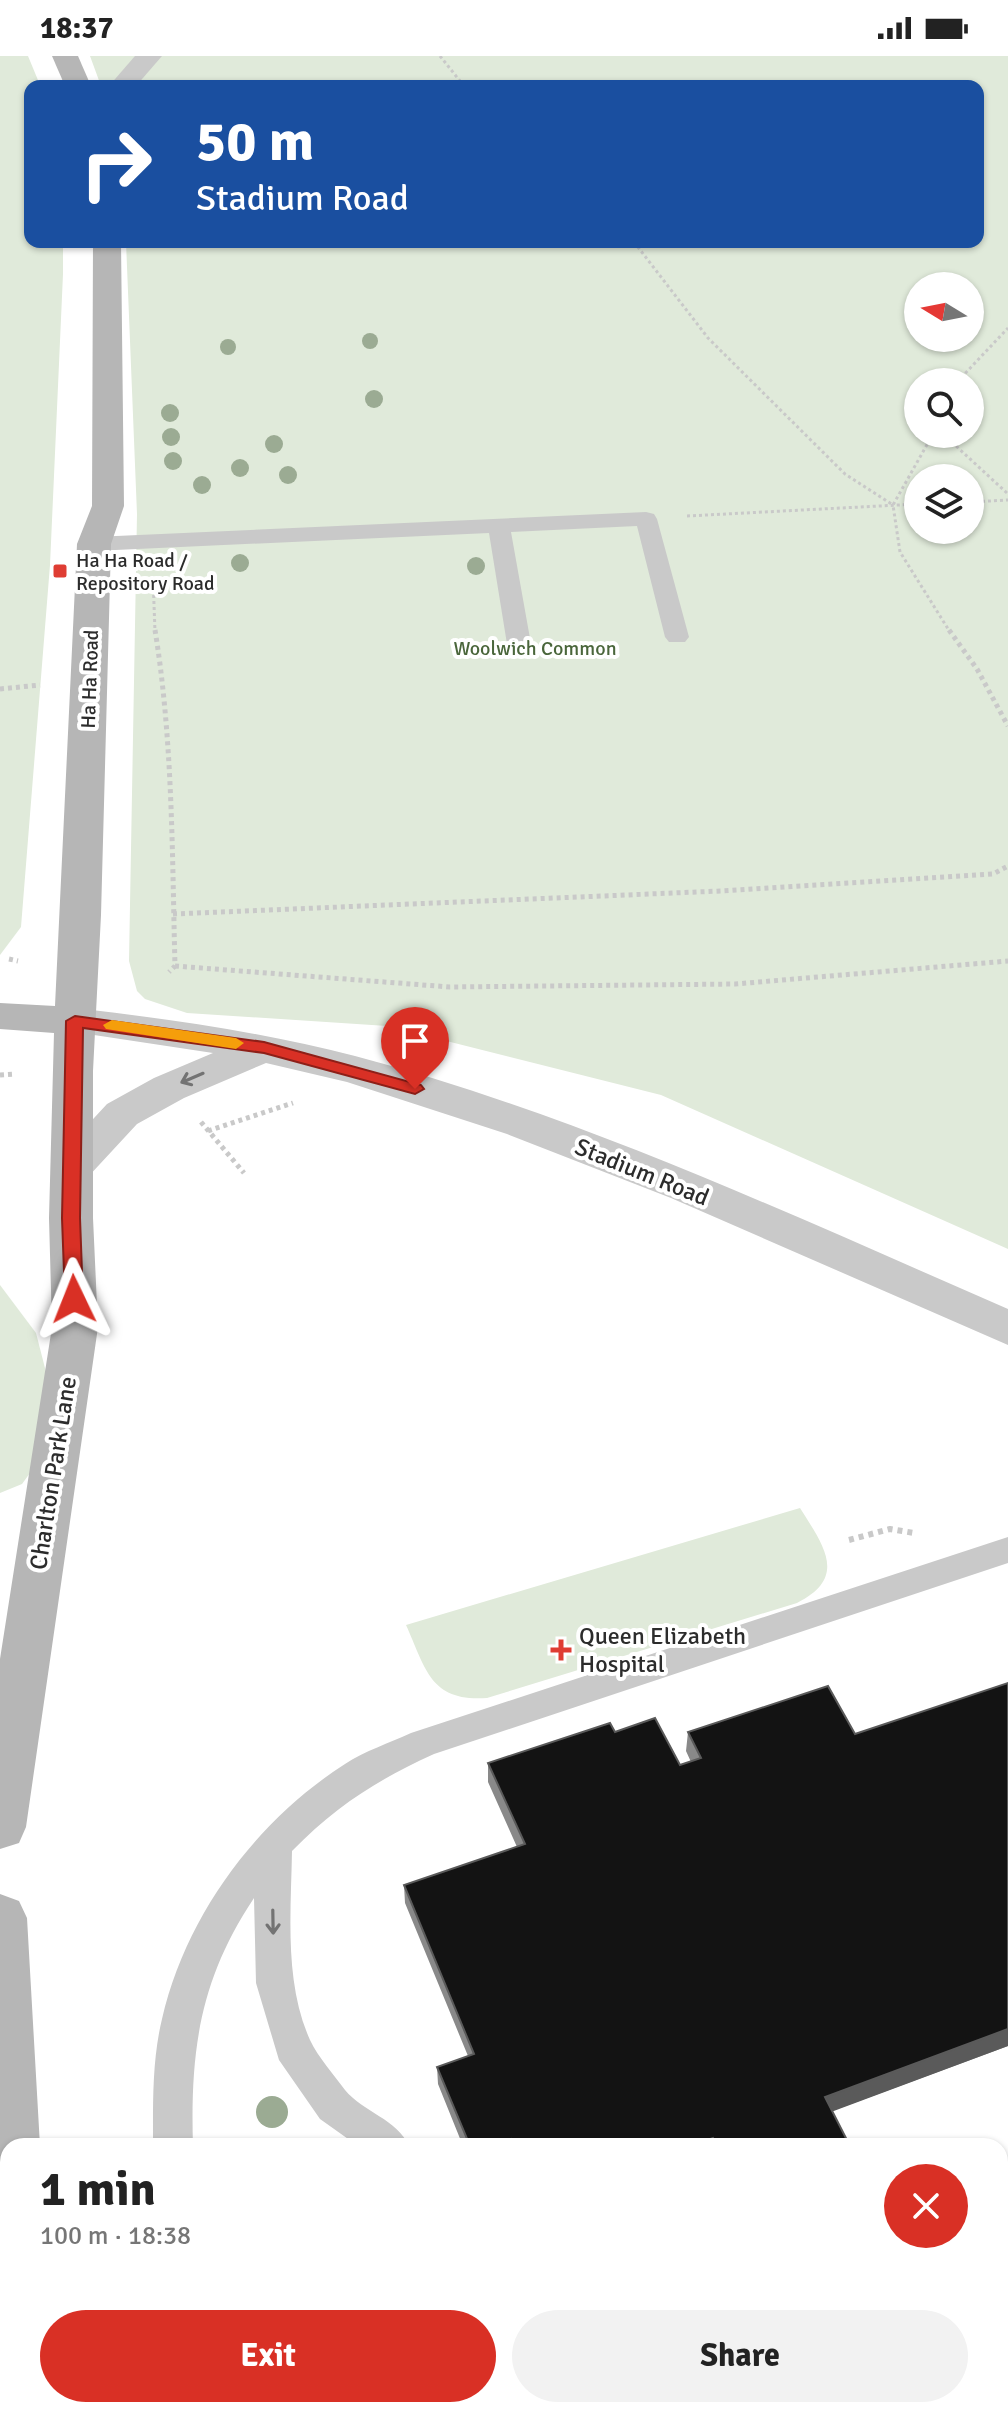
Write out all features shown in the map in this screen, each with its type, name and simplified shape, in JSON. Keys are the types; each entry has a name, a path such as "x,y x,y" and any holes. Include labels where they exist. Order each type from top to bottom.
{"street":[{"path":"65,56 75,80"},
{"path":"127,80 149,56"},
{"name":"Ha Ha Road","path":"75,1021 94,544 108,506 107,248"},
{"path":"0,1016 75,1021"},
{"name":"Stadium Road","path":"75,1021 264,1048 355,1070 504,1117 654,1175 1008,1328"},
{"name":"Charlton Park Lane","path":"0,1827 75,1327 72,1168 75,1021"},
{"path":"72,1168 122,1114 169,1088 264,1048"},
{"path":"0,1918 11,2138"}],"lane":[{"path":"94,544 646,519 677,637"},
{"path":"499,526 519,644"},
{"path":"173,2138 172,2087 181,2016 204,1953 229,1905 274,1844 315,1806 359,1774 423,1743 1008,1550"},
{"path":"274,1844 272,1921 275,1983 293,2048 334,2106 378,2138"}],"path":[{"path":"440,56 459,80"},
{"path":"639,248 708,338 845,474 893,505"},
{"path":"970,368 1008,328"},
{"path":"925,448 893,505 900,552 935,611 977,669 1008,726"},
{"path":"957,448 1008,497"},
{"path":"984,500 1008,497"},
{"path":"646,519 904,505"},
{"path":"152,541 151,558 155,565 150,596 162,676 173,914 175,966 169,972"},
{"path":"0,689 53,684"},
{"path":"173,914 721,891 993,874 1008,866"},
{"path":"9,959 18,961"},
{"path":"175,966 450,987 735,984 1008,961"},
{"path":"0,1075 15,1074"},
{"path":"208,1131 296,1102"},
{"path":"200,1121 244,1173"},
{"path":"849,1540 890,1529 924,1532"}],"green space":[{"path":"0,56 28,56 38,80 24,80 24,248 63,248 63,274 50,565 21,927 0,955"},
{"name":"Woolwich Common","path":"90,56 1008,56 1008,1249 661,1095 387,1026 187,1013 145,999 137,991 129,961 137,514 126,248 984,248 984,80 99,80"},
{"path":"0,1285 36,1333 46,1372 38,1462 22,1484 0,1493"},
{"path":"800,1508 823,1547 827,1571 823,1582 813,1593 797,1603 487,1698 453,1694 433,1680 406,1625"}],"building":[{"path":"1008,1683 1008,2029 825,2097 846,2138 467,2138 437,2067 474,2054 404,1885 525,1844 488,1763 610,1723 615,1732 655,1718 680,1765 701,1758 688,1732 828,1686 855,1734"}],"slow traffic":[{"path":"112,1025 236,1043"}],"place":[{"name":"Ha Ha Road / Repository Road","path":"60,571"},
{"name":"Queen Elizabeth Hospital","path":"561,1650"}],"route":[{"path":"74,1299 71,1218 75,1021 148,1029 264,1048 355,1070 415,1089"}]}
